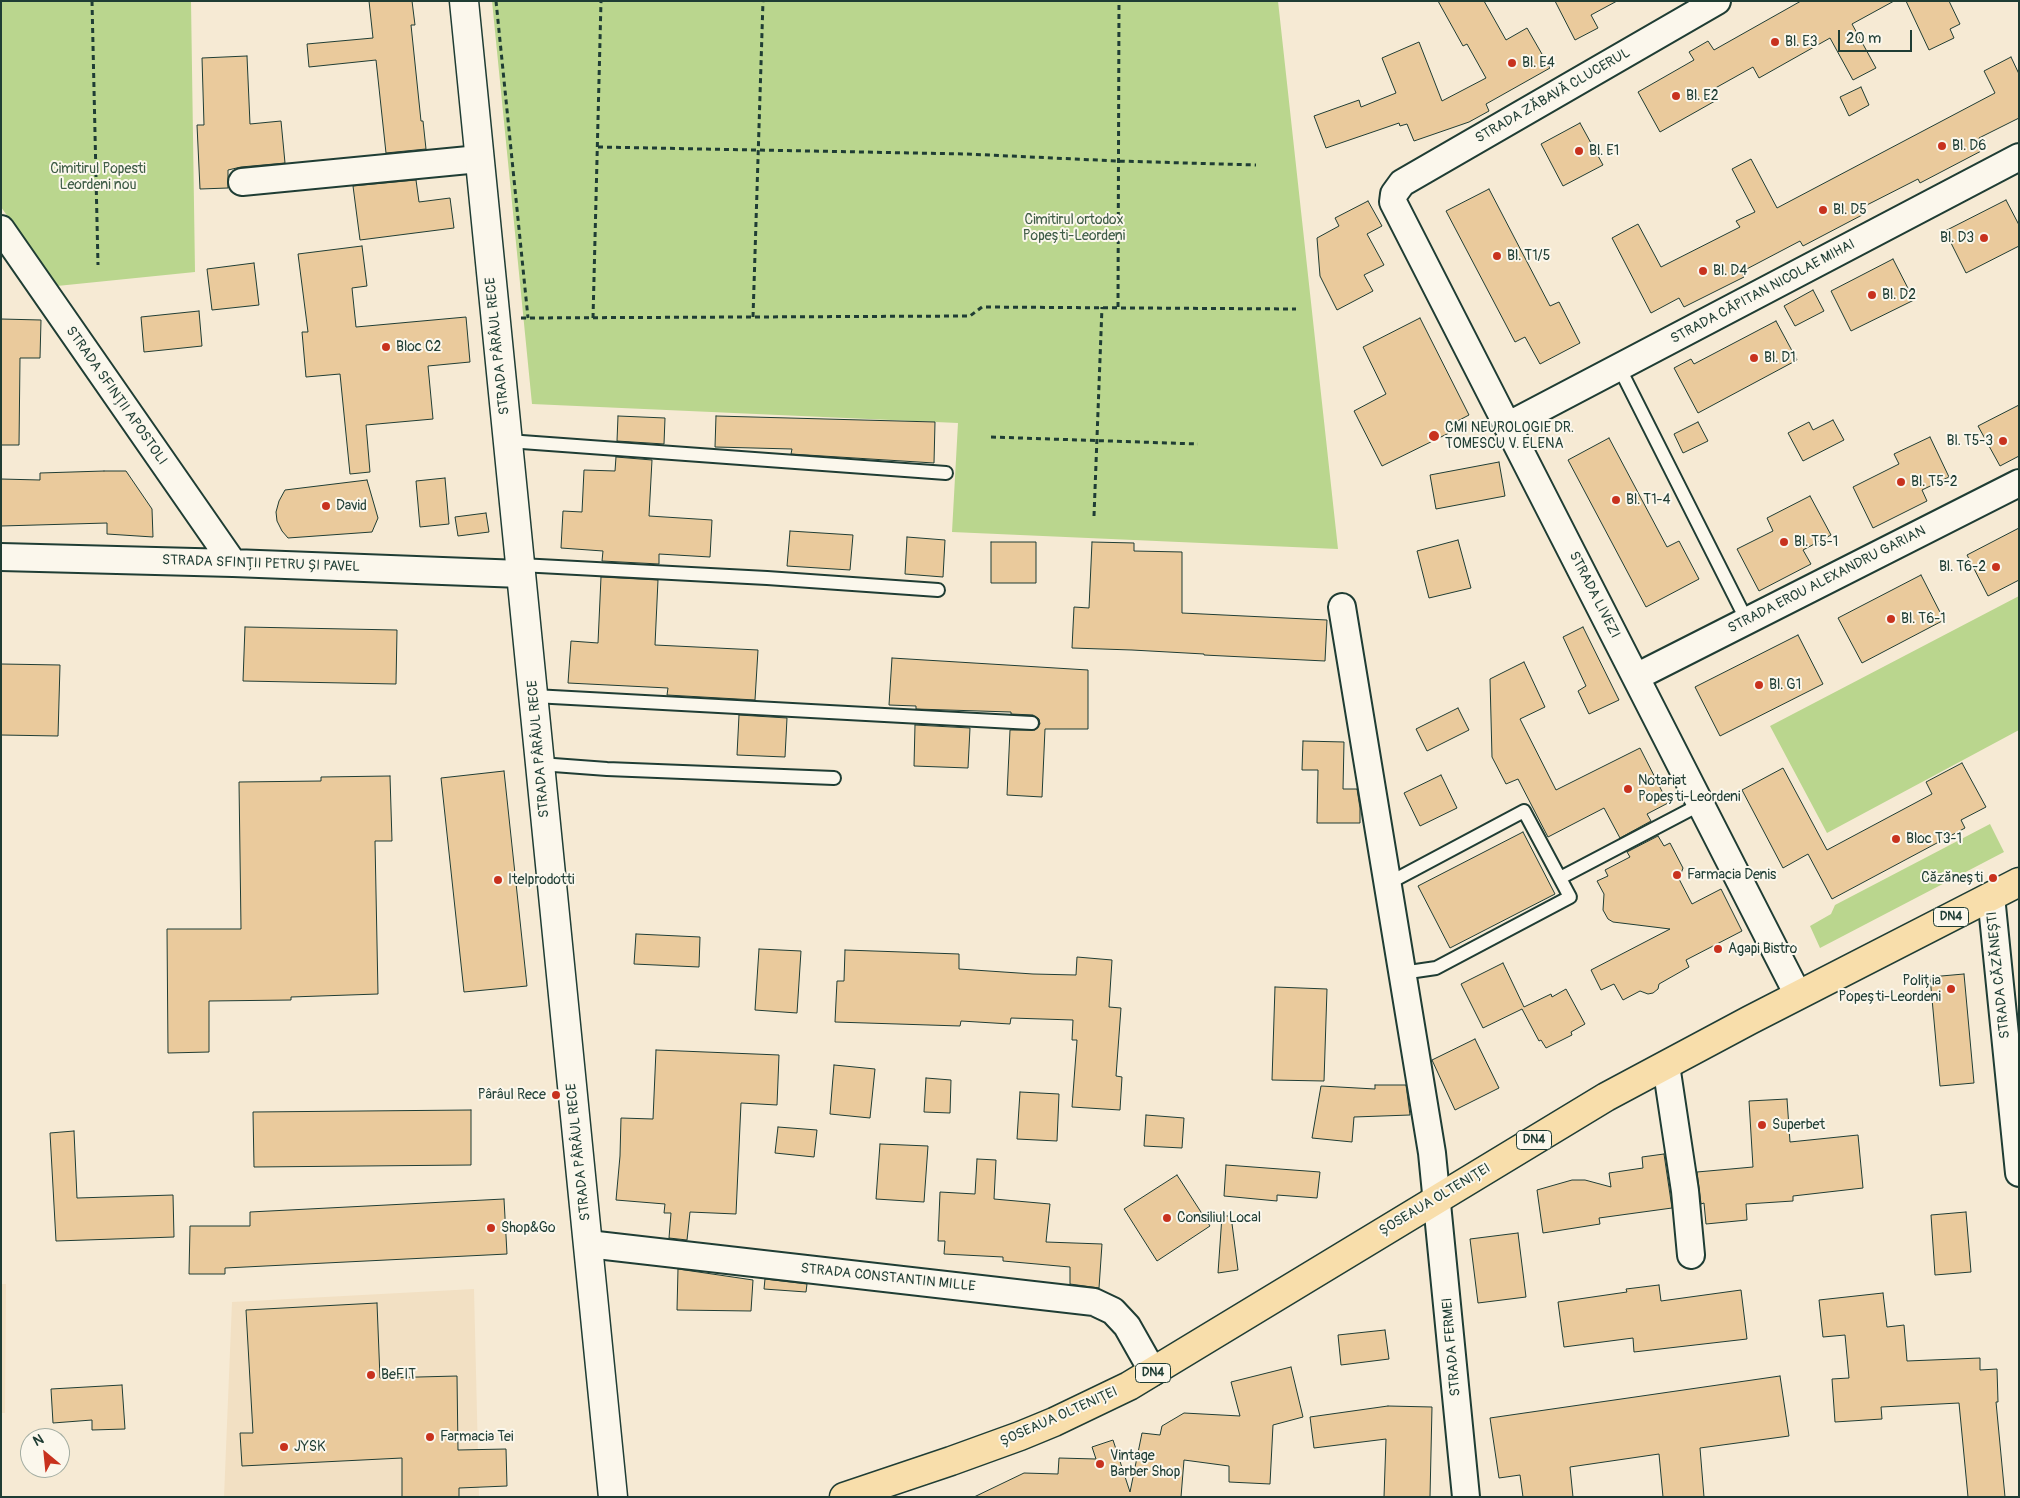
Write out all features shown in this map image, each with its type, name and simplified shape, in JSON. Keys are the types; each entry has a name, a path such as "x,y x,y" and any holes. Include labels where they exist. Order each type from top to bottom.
{"main road":[{"name":"ȘOSEAUA OLTENIȚEI","path":"844,1497 1020,1436 1094,1404 1153,1372 1589,1107 1798,995 2019,882"}],"street":[{"name":"STRADA PÂRÂUL RECE","path":"464,1 613,1497"},
{"name":"STRADA ZĂBAVĂ CLUCERUL","path":"1394,194 1402,183 1717,1"},
{"name":"STRADA CĂPITAN NICOLAE MIHAI","path":"1507,426 2019,157"},
{"path":"242,182 479,159"},
{"name":"STRADA LIVEZI","path":"1394,194 1395,208 1798,995"},
{"name":"STRADA SFINȚII APOSTOLI","path":"1,229 233,563"},
{"name":"STRADA EROU ALEXANDRU GARIAN","path":"1636,676 2019,483"},
{"name":"STRADA SFINȚII PETRU ȘI PAVEL","path":"1,558 521,570"},
{"name":"STRADA FERMEI","path":"1342,607 1424,1098 1437,1198 1466,1497"},
{"name":"STRADA CĂZĂNEȘTI","path":"1991,896 2019,1173"},
{"path":"1666,1065 1685,1191 1691,1255"},
{"name":"STRADA CONSTANTIN MILLE","path":"588,1244 1094,1302 1113,1311 1123,1321 1153,1372"}],"lane":[{"path":"1618,367 1746,621"},
{"path":"508,441 946,473"},
{"path":"521,570 767,578 938,590"},
{"path":"534,696 1032,723"},
{"path":"540,764 607,769 834,778"},
{"path":"1560,878 1701,804"},
{"path":"1387,884 1524,811 1570,897 1436,968 1402,973"}],"path":[{"path":"92,1 98,265"},
{"path":"496,1 528,318"},
{"path":"593,318 601,1"},
{"path":"752,317 763,1"},
{"path":"1118,1 1118,307"},
{"path":"598,147 967,154 1117,161 1256,164"},
{"path":"496,318 970,316 982,307 1296,309"},
{"path":"1094,516 1102,307"},
{"path":"991,437 1198,444"}],"shaded area":[{"path":"1,1284 6,1284 5,1413 1,1413"},
{"path":"474,1289 479,1497 224,1497 232,1302"}],"green space":[{"name":"Cimitirul Popesti Leordeni nou","path":"1,1 191,1 195,272 57,286 1,207"},
{"name":"Cimitirul ortodox Popești-Leordeni","path":"492,1 1278,1 1338,549 952,532 958,423 532,404"},
{"path":"2019,596 2019,730 1827,833 1770,726"},
{"path":"1990,824 2004,852 1820,948 1810,926 1831,914 1835,905"}],"building":[{"path":"369,1 412,1 415,25 411,25 421,121 423,121 426,149 386,153 376,60 309,67 307,44 373,38"},
{"path":"1438,1 1484,1 1506,40 1527,28 1550,68 1486,104 1489,111 1469,122 1414,141 1407,124 1400,126 1399,123 1326,148 1314,116 1359,100 1361,107 1396,93 1382,58 1419,42 1442,101 1486,78 1467,44 1463,46"},
{"path":"1555,1 1617,1 1591,15 1598,28 1575,40"},
{"path":"1801,1 1894,1 1852,24 1876,68 1853,80 1830,38 1759,78 1753,67 1710,91 1715,101 1660,132 1638,92 1694,60 1689,52 1708,41 1714,50"},
{"path":"1906,1 1949,1 1960,24 1950,29 1954,38 1929,50"},
{"path":"247,56 250,124 281,121 285,163 228,170 228,188 200,189 197,125 204,125 202,58"},
{"path":"2011,57 2019,74 2019,118 1979,138 1985,149 1920,183 1918,179 1861,208 1864,214 1803,246 1800,241 1741,272 1744,277 1684,307 1679,298 1651,313 1612,238 1638,224 1661,267 1740,227 1736,221 1755,212 1732,169 1751,159 1777,208 1995,93 1984,71"},
{"path":"1861,87 1869,105 1849,116 1840,97"},
{"name":"Bl. E1","path":"1580,123 1603,165 1563,186 1541,144"},
{"path":"416,180 419,202 450,198 454,228 360,240 353,186"},
{"name":"Bl. T1/5","path":"1489,189 1550,306 1559,302 1580,343 1540,364 1525,337 1515,342 1446,211"},
{"name":"Bl. D3","path":"2006,200 2019,225 2019,246 1966,273 1945,231"},
{"path":"1368,201 1382,226 1367,234 1384,265 1364,275 1373,291 1337,310 1320,276 1317,238 1339,226 1335,218"},
{"path":"362,246 367,286 352,288 356,327 466,317 470,362 428,366 433,419 366,425 370,472 350,474 340,374 306,377 302,332 308,332 298,254"},
{"name":"Bl. D2","path":"1893,259 1914,300 1851,331 1831,291"},
{"path":"254,263 259,305 212,310 207,269"},
{"path":"1813,290 1824,311 1795,326 1784,306"},
{"path":"199,311 202,346 144,352 141,317"},
{"path":"1420,318 1469,415 1446,427 1449,433 1382,466 1354,411 1386,394 1363,347"},
{"path":"1,319 41,320 40,358 20,358 19,445 1,445"},
{"name":"Bl. D1","path":"1776,321 1797,360 1698,413 1674,368 1691,359 1694,364"},
{"name":"Bl. T5-3","path":"2019,405 2019,456 2000,466 1978,426"},
{"path":"618,416 665,418 664,444 617,441"},
{"path":"716,416 935,422 934,463 791,454 792,449 715,447"},
{"path":"1833,420 1844,440 1803,461 1788,433 1809,422 1813,430"},
{"path":"1698,422 1708,441 1683,453 1674,434"},
{"name":"Bl. T5-2","path":"1930,437 1949,477 1922,490 1927,501 1873,528 1853,487 1899,464 1894,454"},
{"name":"Bl. T1-4","path":"1609,438 1667,547 1679,541 1699,579 1646,607 1568,460"},
{"path":"616,457 652,460 649,516 712,520 710,557 659,554 659,564 602,561 603,551 561,548 563,511 582,512 584,470 615,471"},
{"path":"1499,462 1505,496 1436,509 1430,475"},
{"path":"126,471 152,509 153,537 107,534 107,523 1,526 1,479 40,480 40,473"},
{"path":"445,478 449,524 420,527 416,481"},
{"name":"David","path":"367,480 378,518 372,532 288,538 282,531 277,521 276,512 285,490"},
{"name":"Bl. T5-1","path":"1810,496 1831,535 1803,550 1811,564 1759,591 1737,549 1773,531 1767,518"},
{"path":"486,513 489,532 458,536 455,517"},
{"name":"Bl. T6-2","path":"2019,528 2019,580 1988,596 1967,555"},
{"path":"790,531 853,535 850,570 787,566"},
{"path":"907,537 945,540 943,577 905,574"},
{"path":"1458,540 1471,588 1429,598 1417,551"},
{"path":"991,542 1036,542 1036,583 991,583"},
{"path":"1092,542 1134,543 1134,551 1182,552 1182,613 1327,620 1325,661 1072,648 1074,607 1089,608"},
{"name":"Bl. T6-1","path":"1921,575 1944,620 1862,663 1838,618"},
{"path":"601,577 658,580 655,645 758,650 755,700 667,695 668,688 568,683 571,641 598,643"},
{"path":"245,627 397,630 396,684 243,681"},
{"path":"1583,627 1619,700 1589,714 1578,691 1586,686 1563,637"},
{"name":"Bl. G1","path":"1798,635 1823,684 1720,736 1695,687"},
{"path":"892,658 1088,670 1088,729 1045,729 1042,797 1007,795 1010,730 1035,730 1040,724 1039,719 1033,715 1011,714 1011,712 916,709 916,706 889,705"},
{"path":"1524,662 1545,707 1520,719 1556,790 1640,748 1668,803 1647,814 1651,821 1620,838 1604,808 1548,837 1518,779 1506,784 1492,757 1490,679"},
{"path":"1,664 60,665 58,736 1,735"},
{"path":"1458,708 1469,730 1427,751 1416,729"},
{"path":"739,715 787,718 785,757 737,755"},
{"path":"915,725 970,728 968,768 914,766"},
{"path":"1303,741 1344,742 1343,789 1357,789 1360,823 1317,823 1318,770 1302,770"},
{"name":"Bloc T3-1","path":"1962,763 1986,807 1961,820 1965,828 1832,899 1808,854 1783,868 1742,790 1783,768 1827,850 1932,794 1926,782"},
{"path":"504,771 527,986 464,992 441,778"},
{"path":"1441,775 1457,808 1420,826 1404,793"},
{"path":"390,776 392,841 375,841 378,994 291,997 291,1000 209,1001 209,1052 168,1053 167,929 241,929 239,782 321,781 321,777"},
{"path":"1523,832 1555,894 1450,948 1418,886"},
{"path":"1658,836 1664,846 1670,843 1683,868 1679,879 1692,904 1721,889 1742,931 1686,960 1689,967 1659,984 1658,989 1653,993 1648,994 1640,991 1623,1000 1614,984 1601,990 1591,970 1670,929 1613,922 1608,919 1603,910 1604,894 1597,881 1608,876 1605,870 1630,857 1627,852"},
{"path":"636,934 700,937 699,967 634,964"},
{"path":"759,949 801,951 797,1013 755,1010"},
{"path":"845,950 959,954 959,969 1033,974 1076,975 1077,957 1112,960 1109,1007 1121,1008 1116,1076 1122,1077 1120,1110 1072,1107 1077,1040 1072,1040 1073,1020 1011,1018 1010,1024 961,1021 960,1026 835,1022 837,981 844,981"},
{"path":"1503,963 1524,1007 1551,994 1552,997 1566,989 1585,1024 1571,1032 1572,1035 1546,1048 1541,1040 1539,1041 1522,1009 1483,1028 1461,984"},
{"path":"1964,974 1974,1083 1940,1086 1930,977"},
{"path":"1275,987 1327,989 1324,1081 1272,1080"},
{"path":"1475,1039 1499,1088 1455,1110 1432,1060"},
{"path":"656,1050 779,1055 777,1105 741,1103 736,1214 690,1212 687,1240 669,1238 671,1213 664,1213 665,1204 616,1200 621,1118 653,1119"},
{"path":"834,1065 875,1069 870,1118 830,1114"},
{"path":"926,1078 951,1080 950,1113 924,1112"},
{"path":"1375,1085 1406,1085 1410,1115 1354,1117 1352,1142 1312,1138 1321,1086 1375,1089"},
{"path":"1020,1092 1059,1094 1057,1141 1017,1139"},
{"path":"1787,1099 1790,1142 1858,1135 1863,1188 1793,1196 1793,1201 1746,1204 1747,1220 1706,1224 1704,1203 1701,1204 1697,1172 1753,1167 1749,1101"},
{"path":"471,1110 471,1165 254,1167 253,1112"},
{"path":"1146,1115 1184,1118 1182,1148 1144,1146"},
{"path":"778,1127 817,1130 814,1157 775,1153"},
{"path":"74,1131 77,1198 173,1195 174,1237 56,1241 50,1133"},
{"path":"880,1144 928,1146 924,1202 876,1199"},
{"path":"1664,1154 1672,1208 1599,1218 1600,1224 1543,1233 1537,1190 1572,1180 1585,1180 1611,1187 1609,1173 1643,1168 1642,1157"},
{"path":"977,1159 996,1160 994,1199 1050,1204 1046,1242 1102,1244 1099,1288 1070,1284 1070,1267 1003,1261 1003,1257 944,1254 945,1241 938,1241 940,1192 975,1194"},
{"path":"1226,1165 1320,1172 1317,1198 1277,1195 1277,1201 1224,1196"},
{"name":"Consiliul Local","path":"1177,1175 1210,1226 1157,1261 1124,1209"},
{"path":"504,1199 507,1254 225,1268 225,1274 189,1274 190,1226 250,1226 250,1212"},
{"path":"1966,1212 1971,1272 1935,1275 1931,1215"},
{"path":"1222,1216 1231,1216 1238,1270 1218,1273"},
{"path":"1518,1233 1526,1297 1478,1303 1470,1239"},
{"path":"678,1269 753,1280 751,1311 677,1310"},
{"path":"765,1279 807,1284 806,1292 764,1289"},
{"path":"1659,1285 1661,1301 1741,1290 1747,1339 1634,1352 1633,1338 1564,1347 1558,1302 1627,1292 1626,1289"},
{"path":"1883,1293 1887,1327 1904,1325 1907,1361 1980,1358 1980,1370 1997,1369 1998,1402 1996,1402 2005,1497 1968,1497 1959,1403 1881,1407 1882,1419 1835,1422 1832,1379 1849,1378 1845,1335 1823,1337 1819,1300"},
{"path":"377,1303 380,1378 457,1376 458,1450 506,1449 507,1486 459,1488 459,1497 402,1497 402,1458 242,1466 240,1433 253,1433 246,1310"},
{"path":"1385,1330 1389,1359 1341,1365 1338,1335"},
{"path":"1291,1367 1303,1417 1273,1425 1270,1484 1229,1482 1229,1466 1184,1460 1181,1497 974,1497 1024,1473 1058,1474 1059,1458 1096,1459 1092,1447 1113,1440 1130,1492 1142,1433 1160,1435 1162,1426 1184,1413 1240,1416 1231,1382"},
{"path":"1780,1376 1789,1436 1700,1448 1704,1497 1663,1497 1659,1454 1570,1467 1573,1497 1523,1497 1520,1475 1499,1478 1490,1418"},
{"path":"122,1385 125,1429 92,1430 92,1420 53,1423 51,1389"},
{"path":"1388,1406 1432,1407 1430,1497 1384,1497 1386,1439 1314,1448 1310,1417"}],"place":[{"name":"Bl. E3","path":"1775,42"},
{"name":"Bl. E4","path":"1512,63"},
{"name":"Bl. E2","path":"1676,96"},
{"name":"Bl. D6","path":"1942,146"},
{"name":"Bl. E1","path":"1579,151"},
{"name":"Bl. D5","path":"1823,210"},
{"name":"Bl. D3","path":"1984,238"},
{"name":"Bl. T1/5","path":"1497,256"},
{"name":"Bl. D4","path":"1703,271"},
{"name":"Bl. D2","path":"1872,295"},
{"name":"Bloc C2","path":"386,347"},
{"name":"Bl. D1","path":"1754,358"},
{"name":"CMI NEUROLOGIE DR. TOMESCU V. ELENA","path":"1434,436"},
{"name":"Bl. T5-3","path":"2003,441"},
{"name":"Bl. T5-2","path":"1901,482"},
{"name":"Bl. T1-4","path":"1616,500"},
{"name":"David","path":"326,506"},
{"name":"Bl. T5-1","path":"1784,542"},
{"name":"Bl. T6-2","path":"1996,567"},
{"name":"Bl. T6-1","path":"1891,619"},
{"name":"Bl. G1","path":"1759,685"},
{"name":"Notariat Popești-Leordeni","path":"1628,789"},
{"name":"Bloc T3-1","path":"1896,839"},
{"name":"Farmacia Denis","path":"1677,875"},
{"name":"Căzănești","path":"1993,878"},
{"name":"Itelprodotti","path":"498,880"},
{"name":"Agapi Bistro","path":"1718,949"},
{"name":"Poliția Popești-Leordeni","path":"1951,989"},
{"name":"Pârâul Rece","path":"556,1095"},
{"name":"Superbet","path":"1762,1125"},
{"name":"Consiliul Local","path":"1167,1218"},
{"name":"Shop&Go","path":"491,1228"},
{"name":"BeFIT","path":"371,1375"},
{"name":"Farmacia Tei","path":"430,1437"},
{"name":"JYSK","path":"284,1447"},
{"name":"Vintage Barber Shop","path":"1100,1464"}]}
